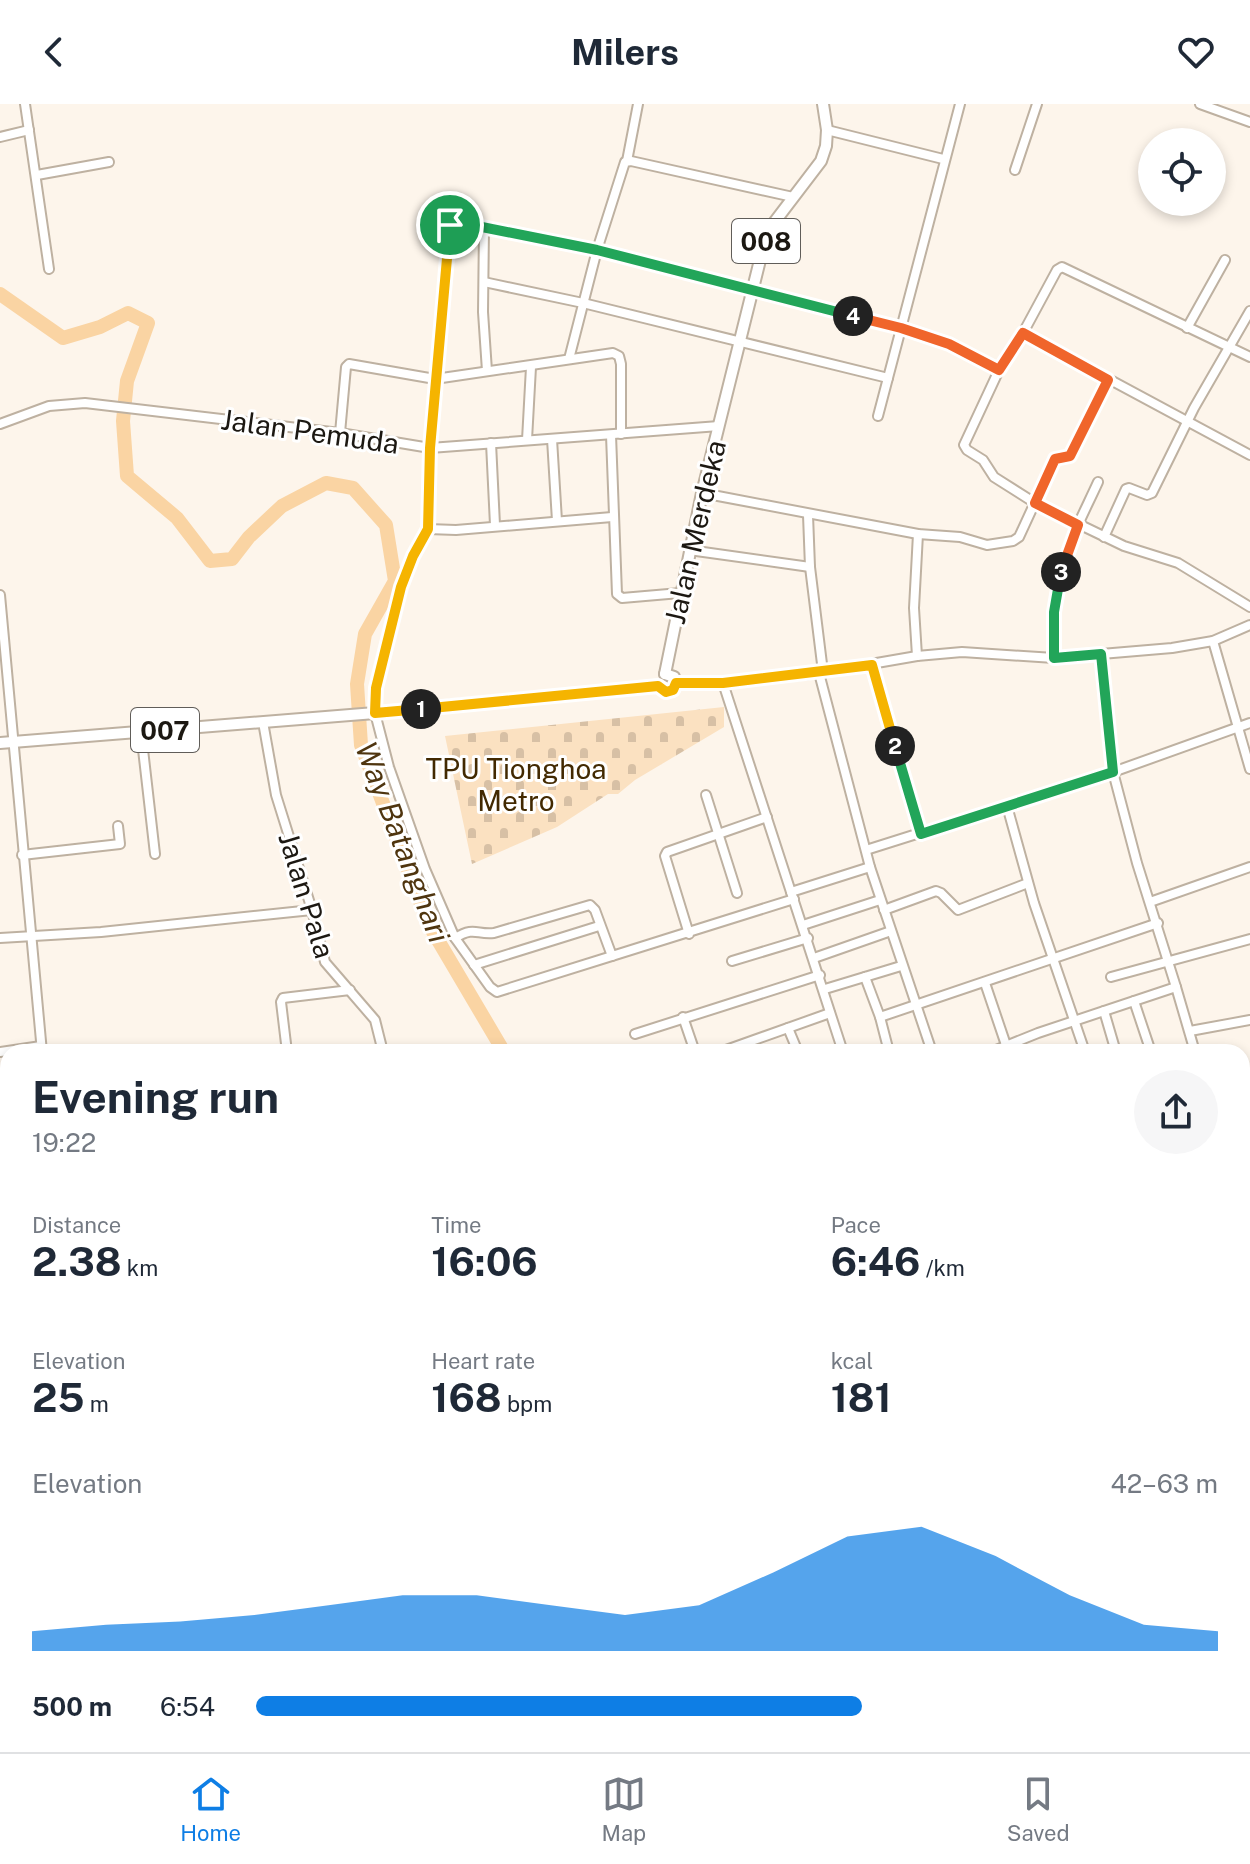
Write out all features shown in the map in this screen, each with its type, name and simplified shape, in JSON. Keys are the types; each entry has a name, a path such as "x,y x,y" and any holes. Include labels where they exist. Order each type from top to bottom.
{"main road":[{"name":"008","path":"740,340 767,237 773,224 821,161 827,130 823,104"},
{"name":"Jalan Merdeka","path":"665,674 689,550 740,340"},
{"name":"008","path":"658,686 658,680 665,674"},
{"path":"658,686 663,692 670,692 676,683 674,677 665,674"},
{"name":"007","path":"0,743 658,686"}],"street":[{"path":"25,104 49,269"},
{"path":"569,359 597,250 627,161 638,104"},
{"path":"878,416 943,159 960,104"},
{"path":"1015,170 1037,104"},
{"path":"1200,104 1250,122"},
{"path":"0,137 29,130"},
{"path":"827,130 943,159"},
{"path":"627,161 793,197"},
{"path":"37,175 109,162"},
{"path":"870,867 689,934 497,992 490,987 455,938 425,869 372,713 401,587 428,529 430,448 449,226 457,222 597,250 901,328 949,344 999,370"},
{"path":"484,228 487,371"},
{"path":"1187,328 1225,260"},
{"path":"1250,357 1062,267 1057,270 999,370 965,441 965,448 983,460 994,477 1035,503 1104,537 1178,563 1250,607"},
{"path":"484,282 740,340 888,378"},
{"path":"1104,537 1126,489 1147,495 1152,493 1187,421 1250,311"},
{"path":"1023,333 1250,455"},
{"path":"340,433 348,365 435,379 613,353 619,356 612,517 618,596 680,593"},
{"path":"527,440 531,367"},
{"path":"702,493 918,534 960,537 987,545 1013,541 1019,537 1055,459 1070,456 1108,380"},
{"name":"Jalan Pemuda","path":"0,424 49,406 97,404 340,433 430,448 719,426"},
{"path":"552,439 557,521"},
{"path":"491,443 495,525"},
{"path":"1054,658 1058,578 1098,482"},
{"path":"808,515 821,673 870,867 929,1044"},
{"path":"428,529 456,530 612,517"},
{"path":"917,656 914,608 918,534"},
{"path":"689,550 810,567"},
{"path":"0,595 41,1044"},
{"path":"676,683 723,683 821,673 917,656 989,652 1054,658 1172,648 1213,641 1250,625"},
{"path":"1213,641 1250,769"},
{"path":"1101,654 1113,772 1193,1044"},
{"path":"872,665 921,834"},
{"path":"723,683 825,989 840,1044"},
{"name":"Jalan Pala","path":"263,722 276,795 325,962 375,1020 381,1044"},
{"path":"866,850 1113,772 1250,723"},
{"path":"141,732 155,854"},
{"path":"706,795 737,893"},
{"path":"1007,806 1028,883 1082,1044"},
{"path":"689,934 666,854 767,817"},
{"path":"22,855 120,844 118,826"},
{"path":"1150,902 1250,867"},
{"path":"884,910 936,891 958,910 1028,883"},
{"path":"803,925 880,900"},
{"path":"455,938 465,932 479,930 494,933 590,905 595,910 612,956"},
{"path":"0,938 101,932 312,910"},
{"path":"880,1017 1158,923"},
{"path":"474,965 599,926"},
{"path":"814,958 891,931"},
{"path":"732,961 808,938"},
{"path":"1111,977 1250,939"},
{"path":"825,989 901,966"},
{"path":"635,1034 820,975"},
{"path":"865,977 887,1044"},
{"path":"985,983 1006,1044"},
{"path":"1009,1044 1176,987"},
{"path":"286,1044 283,998 350,990"},
{"path":"1134,1001 1148,1044"},
{"path":"1104,1011 1114,1044"},
{"path":"744,1044 830,1013"},
{"path":"683,1017 692,1044"},
{"path":"1190,1031 1250,1020"},
{"path":"788,1028 795,1044"},
{"path":"757,1039 759,1044"}],"green space":[{"name":"TPU Tionghoa Metro","path":"724,707 724,727 635,780 618,794 608,794 557,827 472,864 445,736"}],"waterway":[{"name":"Way Batanghari","path":"0,294 63,338 100,327 128,313 148,323 127,381 123,421 127,476 177,518 210,561 232,559 249,537 282,506 326,483 353,488 386,525 395,581 365,634 357,684 361,745 429,925 499,1044"}],"route":[{"path":"457,222 597,250 901,328 949,344 999,370 1023,333 1108,380 1070,456 1055,459 1035,503 1078,525 1058,578 1054,658 1101,654 1113,772 921,834 872,665 723,683 676,683 670,692 663,692 658,686 375,713 376,688 386,638 401,587 428,529 438,336 450,225 457,222"}]}
